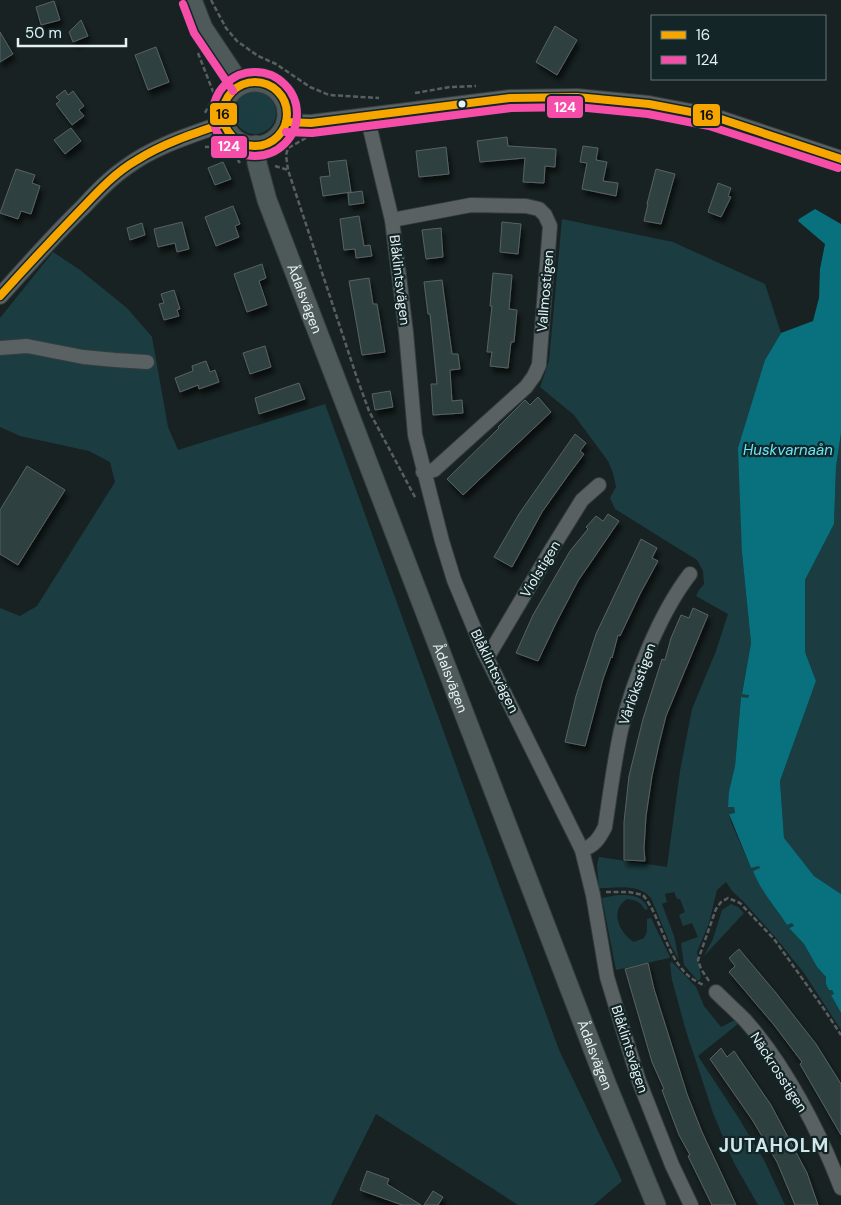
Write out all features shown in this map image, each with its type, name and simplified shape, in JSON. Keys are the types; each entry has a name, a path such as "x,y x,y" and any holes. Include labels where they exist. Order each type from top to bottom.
{"main road":[{"path":"192,0 203,28 241,85"},
{"path":"258,82 275,89 285,104 287,112 286,122 282,131 256,154 229,132 224,114 226,101 234,90 241,85 258,82"},
{"name":"Ådalsvägen","path":"256,154 267,200 620,1119 656,1205"}],"street":[{"path":"286,122 310,123 510,98 577,97 613,100 712,116 841,159"},
{"name":"Blåklintsvägen","path":"367,116 392,220 405,322 415,436 437,524 454,580 484,652 582,850 593,895 607,977 620,1020 642,1090 672,1165 691,1205"},
{"path":"0,296 66,224 106,183 124,168 159,148 201,140 225,123"},
{"name":"Vallmostigen","path":"392,220 472,206 526,206 539,209 546,215 550,226 538,365 534,376 526,386 434,470 423,472"},
{"path":"0,348 27,346 83,357 147,362"},
{"name":"Violstigen","path":"484,652 490,653 582,500 599,485"},
{"name":"Vårlöksstigen","path":"582,850 595,843 605,827 621,731 629,700 655,633 676,592 690,574"},
{"name":"Näckrosstigen","path":"716,992 744,1019 802,1104 821,1141 841,1188"}],"path":[{"path":"211,0 226,28 237,41 258,56 276,64 310,87 329,95 385,98 387,114"},
{"path":"198,52 214,94 208,108 196,120 201,140 208,147 221,147 233,153 242,167 256,154 288,170 286,155 288,148 306,138 315,137"},
{"path":"201,140 208,147"},
{"path":"593,895 610,891 643,895 657,919 674,958 691,978 716,992"},
{"path":"716,992 701,969 698,960 716,909 721,902 728,898 740,903 774,939 841,1035"}],"shaded area":[{"path":"259,92 267,95 273,101 276,113 273,125 267,131 251,134 243,131 237,125 234,109 237,101 243,95"},
{"path":"562,219 673,242 765,284 781,333 765,360 742,553 751,643 742,693 749,694 748,699 741,697 735,766 728,807 734,807 735,813 729,814 731,822 751,868 759,865 760,869 753,871 771,903 787,925 792,923 794,926 789,928 804,944 817,967 826,977 834,994 831,995 841,1013 841,1030 804,973 776,938 732,891 726,882 717,890 709,923 697,952 701,978 698,981 684,965 681,943 698,937 692,923 683,926 679,915 685,912 680,899 677,899 674,892 665,894 667,902 662,904 674,936 679,960 671,946 651,898 646,893 627,887 599,888 597,865 599,857 667,867 680,771 692,709 716,651 728,614 696,596 704,584 703,571 697,560 615,509 610,498 616,487 608,461 574,415 540,387 549,361"},
{"path":"53,252 80,270 127,308 152,337 168,427 178,450 325,404 559,1050 622,1181 594,1205 518,1205 376,1114 331,1205 0,1205 0,608 20,616 37,606 115,482 110,462 89,451 20,436 0,427 0,318"},
{"path":"841,433 841,894 814,876 784,839 780,781 816,681 805,652 805,580 834,524 836,467"},
{"path":"618,895 640,898 648,909 645,910 640,903 630,899 627,899 622,904 618,909 617,915 620,927 624,933 634,942 644,938 647,932 647,919 651,918 669,958 616,970 602,898"},
{"path":"731,904 738,907 744,913 704,956 713,939 722,910"},
{"path":"672,962 696,987 704,1006 721,1027 735,1020 739,1023 698,1056 764,1160 785,1205 758,1205 734,1163 713,1113 686,1031 672,980 670,963"}],"water":[{"name":"Huskvarnaån","path":"815,209 841,224 841,433 836,467 834,524 805,580 805,652 816,681 780,781 784,838 814,876 841,894 841,1013 831,995 834,994 832,990 829,990 826,984 826,977 817,967 804,944 789,928 794,926 792,923 787,925 760,885 753,871 760,868 759,866 751,868 729,814 735,813 734,807 728,807 729,792 735,766 741,697 748,698 749,695 742,694 751,643 742,553 738,448 765,360 781,333 813,321 819,298 820,269 825,244 798,221"}],"building":[{"path":"54,1 60,20 41,25 36,7"},
{"path":"81,20 88,36 73,42 69,32"},
{"path":"555,26 577,40 557,75 536,62"},
{"path":"0,32 13,54 0,62"},
{"path":"156,47 169,82 148,90 135,55"},
{"path":"65,90 68,95 73,91 84,106 79,110 84,116 72,125 56,104 60,101 56,97"},
{"path":"71,128 81,141 65,154 54,140"},
{"path":"507,137 508,146 556,149 555,167 545,166 544,183 523,182 525,158 480,162 477,141"},
{"path":"583,146 598,148 596,160 607,162 603,181 618,183 616,196 582,189 587,163 580,162"},
{"path":"446,147 449,174 419,177 416,151"},
{"path":"346,160 351,192 323,196 320,177 330,176 328,162"},
{"path":"223,162 231,179 215,185 208,168"},
{"path":"16,169 35,175 32,183 40,186 31,214 21,211 18,219 0,213"},
{"path":"656,169 675,174 661,224 644,221"},
{"path":"718,183 731,188 728,196 731,197 721,217 708,212"},
{"path":"362,191 364,203 349,205 348,193"},
{"path":"233,206 240,224 235,226 239,237 216,246 205,217"},
{"path":"359,216 364,246 370,245 372,256 356,258 355,249 344,250 340,219"},
{"path":"182,222 189,249 177,252 175,243 158,247 154,229"},
{"path":"502,222 521,224 518,254 500,252"},
{"path":"142,223 145,235 130,240 127,228"},
{"path":"441,228 443,257 426,259 422,230"},
{"path":"262,264 266,278 259,281 267,305 247,312 234,274"},
{"path":"493,273 512,275 509,309 517,310 514,342 511,342 508,368 490,366 492,352 487,352 492,306 490,306"},
{"path":"369,278 373,304 377,304 385,352 362,355 349,281"},
{"path":"442,280 452,354 458,354 460,369 450,370 452,401 462,400 463,413 433,415 431,384 437,384 430,314 428,314 424,282"},
{"path":"174,290 180,309 177,310 179,316 164,320 159,304 164,303 161,294"},
{"path":"265,346 271,367 250,374 243,353"},
{"path":"206,361 210,372 215,370 219,382 199,389 198,385 180,392 175,378 193,371 192,366"},
{"path":"299,383 305,399 259,414 255,398"},
{"path":"390,391 393,407 375,410 372,394"},
{"path":"538,397 551,412 463,495 447,479 525,400 530,405"},
{"path":"575,434 586,443 580,451 584,454 542,512 512,567 494,557 519,514"},
{"path":"27,466 65,490 18,565 0,554 0,510"},
{"path":"608,514 619,521 578,581 538,661 516,653 533,615 570,551 596,516 603,521"},
{"path":"641,539 657,548 652,558 658,561 620,636 618,635 612,658 603,679 585,746 565,742 576,696 596,634"},
{"path":"693,608 708,615 666,716 652,776 646,816 645,861 624,860 624,822 629,776 643,719 662,659 665,660 671,638 681,615 689,618"},
{"path":"739,949 816,1044 841,1084 841,1135 800,1064 802,1062 774,1025 729,972 735,966 729,958"},
{"path":"648,963 654,989 687,1094 702,1132 736,1205 712,1205 688,1156 690,1155 679,1135 662,1090 664,1089 652,1062 625,969"},
{"path":"721,1048 727,1057 734,1051 771,1105 807,1173 818,1205 795,1205 777,1162 753,1121 710,1059"},
{"path":"367,1171 389,1179 387,1184 421,1205 402,1205 360,1190"},
{"path":"433,1191 443,1197 438,1205 424,1205"}],"transit line":[{"name":"124","path":"183,4 194,33 233,91"},
{"name":"124","path":"255,72 278,79 290,91 297,114 290,137 278,149 255,156 232,149 220,137 213,114 220,91 232,79 255,72"},
{"name":"16","path":"255,82 273,88 281,96 287,114 281,132 273,140 255,146 237,140 229,132 223,114 229,96 237,88 255,82"},
{"name":"16","path":"286,122 311,123 510,98 577,97 649,104 712,116 841,159"},
{"name":"124","path":"286,132 312,133 511,108 577,107 648,114 709,126 838,168"},
{"name":"16","path":"0,296 108,181 122,170 169,143 225,123"}],"district":[{"name":"JUTAHOLM","path":"774,1145"}]}
